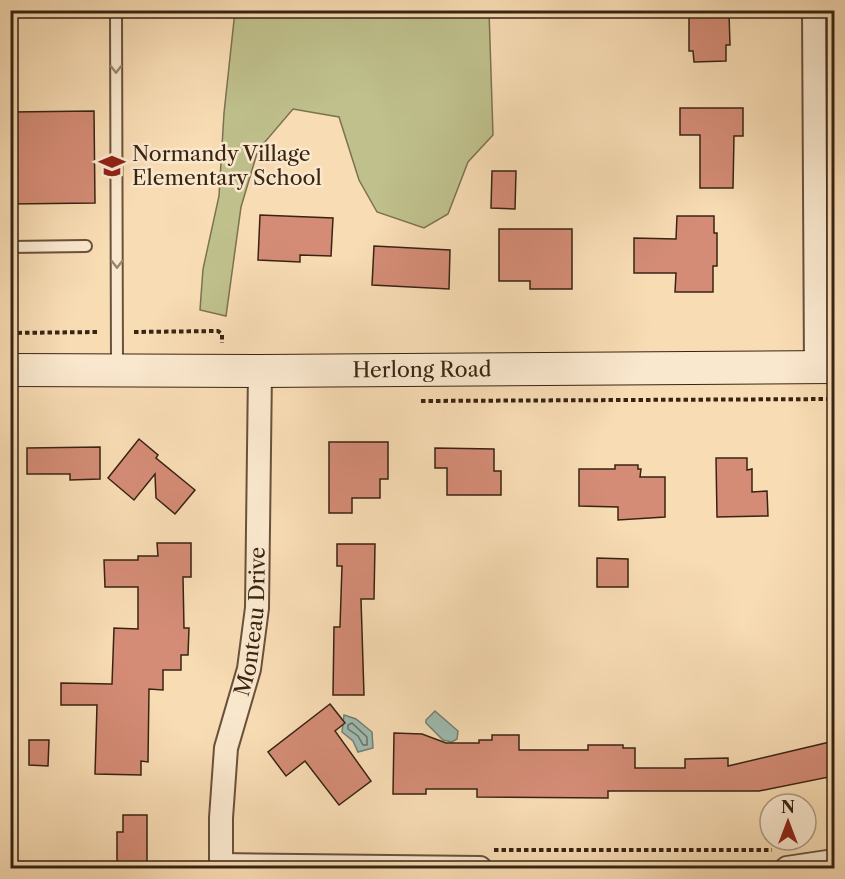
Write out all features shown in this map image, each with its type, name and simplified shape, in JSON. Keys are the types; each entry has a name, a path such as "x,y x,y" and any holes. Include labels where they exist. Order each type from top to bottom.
{"street":[{"path":"814,10 825,367"},
{"name":"Herlong Road","path":"10,370 117,368 260,371 825,367"},
{"name":"Monteau Drive","path":"221,867 226,748 249,669 257,608 260,371"},
{"path":"221,867 484,859"},
{"path":"782,859 834,861"}],"lane":[{"path":"116,10 117,368"},
{"path":"10,247 86,246"}],"path":[{"path":"417,401 834,399"},
{"path":"484,859 782,859"}],"green space":[{"path":"235,11 489,11 493,135 468,162 448,214 424,228 377,212 359,180 339,117 293,109 258,150 241,207 226,316 200,310 203,269 219,196 224,113"}],"water":[{"path":"435,711 458,731 457,739 452,742 443,740 426,723"},
{"path":"344,715 356,719 372,732 373,748 358,752 353,741 342,732"}],"building":[{"path":"689,10 724,10 724,14 729,13 730,45 726,45 726,61 694,62 693,51 689,51"},
{"path":"680,108 743,108 743,136 734,136 733,188 700,188 700,135 680,135"},
{"path":"94,111 95,203 10,204 10,112"},
{"path":"492,171 516,171 515,209 491,208"},
{"path":"260,215 333,218 331,256 300,255 300,262 258,260"},
{"path":"677,216 714,216 714,233 717,233 717,266 713,266 713,292 675,292 676,273 634,273 634,238 676,239"},
{"path":"499,229 572,229 572,289 530,289 530,281 499,281"},
{"path":"374,246 450,250 449,289 372,285"},
{"path":"139,439 158,455 156,458 195,490 175,514 156,498 155,474 134,500 108,478"},
{"path":"329,442 388,442 388,479 380,479 380,498 352,498 352,513 329,513"},
{"path":"100,447 100,479 70,480 70,474 27,474 27,448"},
{"path":"435,448 494,449 494,471 501,471 501,495 447,495 447,468 435,468"},
{"path":"716,458 747,458 747,470 752,469 752,492 767,491 768,516 717,517"},
{"path":"615,465 638,465 638,469 641,469 640,477 665,477 665,517 618,520 618,507 579,506 579,469 615,469"},
{"path":"157,543 191,543 191,577 183,577 184,628 189,628 188,655 181,655 181,670 163,670 163,690 149,689 148,762 141,761 141,775 95,774 97,705 61,705 61,683 112,684 114,628 138,629 138,587 105,587 104,560 138,560 138,556 158,556"},
{"path":"337,544 375,544 374,599 361,599 364,695 333,695 334,627 340,627 342,566 337,566"},
{"path":"597,558 628,559 628,587 597,587"},
{"path":"330,704 345,723 335,731 371,781 339,805 305,761 286,776 268,752"},
{"path":"394,733 422,734 446,743 479,743 479,740 492,740 492,735 519,735 519,750 588,750 588,745 623,745 623,748 635,748 635,768 685,768 685,759 728,758 728,766 834,741 834,776 759,791 608,791 608,798 477,797 477,789 426,789 426,794 393,794"},
{"path":"29,740 49,740 48,766 29,765"},
{"path":"123,815 147,815 147,868 117,868 117,832 123,832"}],"place":[{"name":"Normandy Village Elementary School","path":"112,166"}]}
